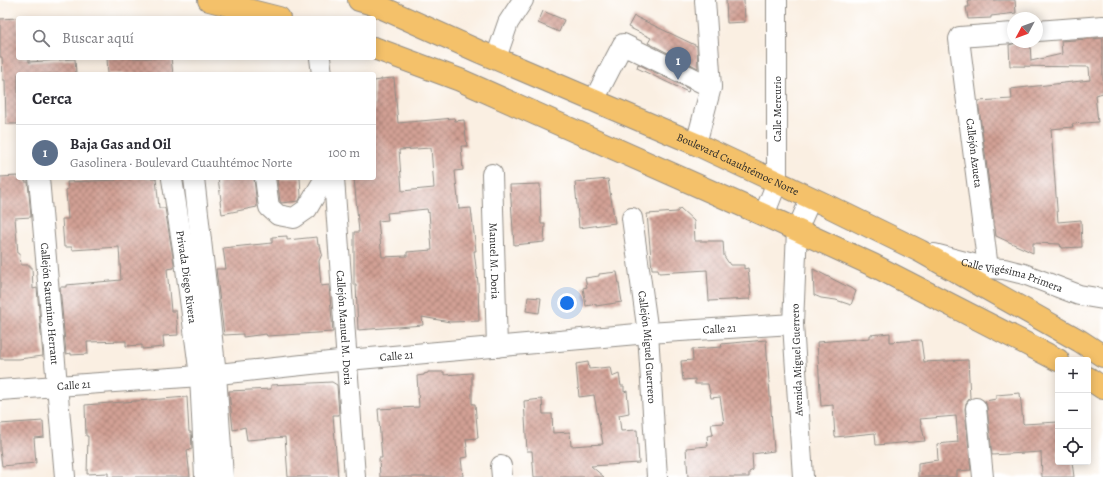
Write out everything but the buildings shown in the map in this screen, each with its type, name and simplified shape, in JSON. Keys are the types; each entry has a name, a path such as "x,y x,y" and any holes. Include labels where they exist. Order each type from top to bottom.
{"main road":[{"path":"209,0 271,16"},
{"name":"Boulevard Cuauhtémoc Norte","path":"359,0 376,5 696,144 811,198 920,251 1080,341 1103,356"},
{"path":"376,49 460,80 874,265 1055,358"},
{"path":"1091,380 1103,388"}],"street":[{"path":"496,58 508,23 523,0"},
{"path":"696,144 711,87 705,0"},
{"name":"Calle Mercurio","path":"764,215 777,182 777,0"},
{"path":"1043,31 1103,26"},
{"name":"Callejón Azueta","path":"988,268 959,38 1007,34"},
{"path":"594,100 622,44 711,87"},
{"path":"320,60 322,72"},
{"name":"Manuel M. Doria","path":"492,174 497,347"},
{"name":"Callejón Saturnino Herrant","path":"39,180 65,477"},
{"name":"Privada Diego Rivera","path":"172,180 185,261 208,375"},
{"name":"Privada Diego Rivera","path":"194,180 203,260 208,375"},
{"path":"265,180 269,207 278,215 294,218 307,209 324,180"},
{"name":"Callejón Manuel M. Doria","path":"334,180 348,360 355,477"},
{"name":"Avenida Miguel Guerrero","path":"803,477 793,324 797,230 811,198"},
{"name":"Callejón Miguel Guerrero","path":"632,218 648,333 657,477"},
{"name":"Calle Vigésima Primera","path":"920,251 988,268 1004,269 1024,274 1079,295 1103,299"},
{"name":"Calle 21","path":"0,390 208,375 348,360 648,333 793,324"},
{"path":"205,477 208,375"},
{"path":"208,375 223,477"},
{"path":"976,408 983,477"}],"place":[{"name":"Baja Gas and Oil","path":"678,80"}]}
